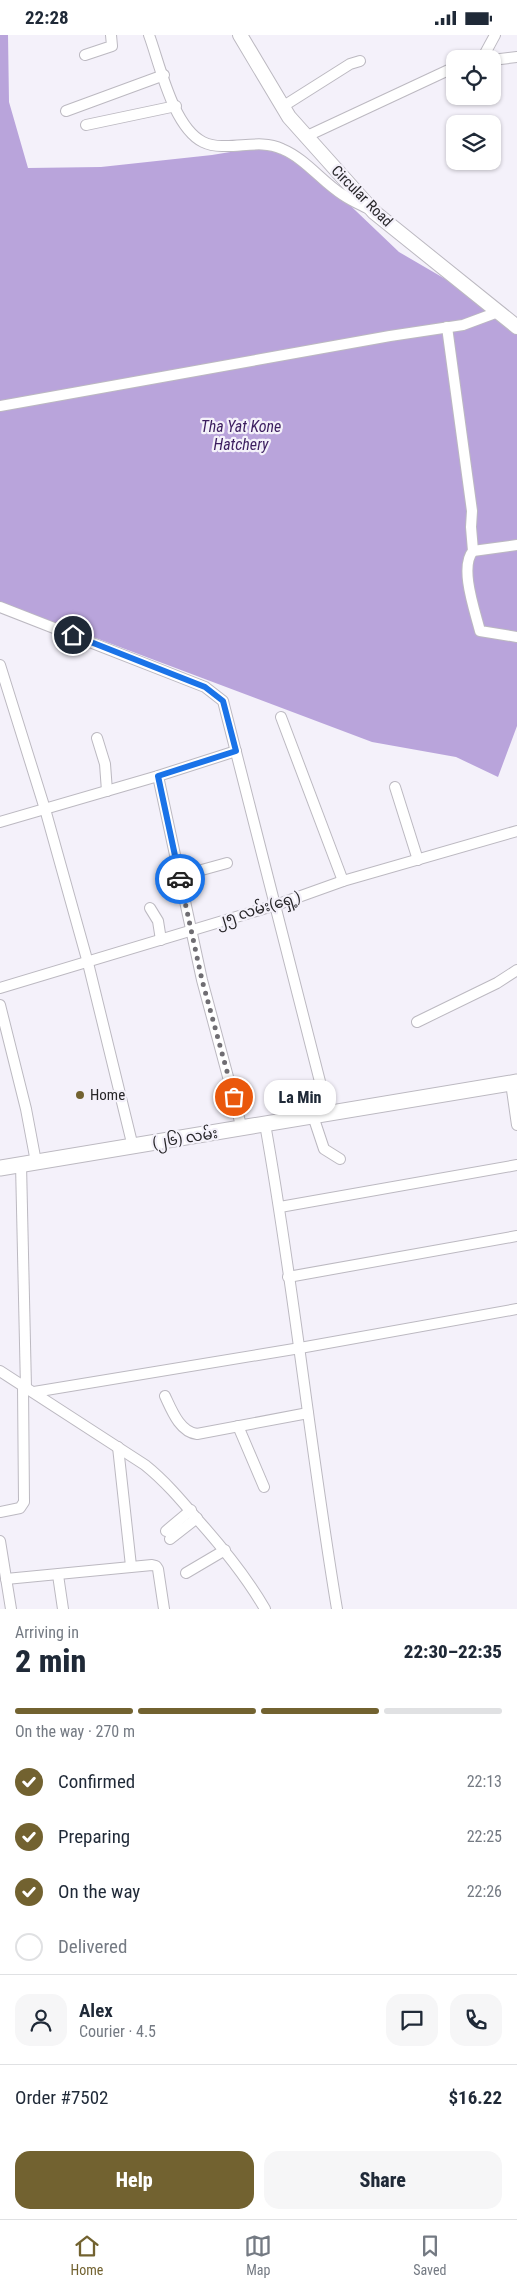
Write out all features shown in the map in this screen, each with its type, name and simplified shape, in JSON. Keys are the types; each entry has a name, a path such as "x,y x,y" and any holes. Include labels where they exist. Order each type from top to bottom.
{"main road":[{"name":"(၂၆) လမ်း","path":"0,1168 514,1082"}],"street":[{"path":"86,55 112,47 111,35"},
{"path":"149,35 176,106 188,131 203,142 225,146 264,144 282,149 300,159 343,195 374,212"},
{"name":"Circular Road","path":"240,35 282,107 305,137 374,212 517,327"},
{"path":"487,50 495,35"},
{"path":"501,59 517,57"},
{"path":"282,107 350,64 360,61"},
{"path":"305,137 446,71"},
{"path":"66,111 164,75"},
{"path":"86,125 176,106"},
{"path":"0,406 447,327 480,320 488,315 498,313"},
{"path":"447,327 472,511 473,551 467,560 472,604 480,631 517,637"},
{"path":"473,551 517,545"},
{"path":"0,607 205,687 223,701 276,905 321,1115 324,1149 340,1159"},
{"path":"0,665 45,809 88,963 133,1147"},
{"path":"282,717 343,881"},
{"path":"97,739 105,764 107,791"},
{"path":"0,822 236,751"},
{"path":"158,776 202,980 242,1129"},
{"path":"395,787 418,860"},
{"name":"၂၅ လမ်း(ရှေ့)","path":"0,988 276,905 343,881 517,831"},
{"path":"180,876 227,863"},
{"path":"150,908 158,921 161,939"},
{"path":"417,1022 497,983 517,970"},
{"path":"0,1005 26,1109 29,1163 24,1502 20,1508 0,1512"},
{"path":"514,1082 517,1125"},
{"path":"265,1124 280,1207 288,1277 300,1348 337,1609"},
{"path":"280,1207 517,1165"},
{"path":"288,1277 517,1236"},
{"path":"27,1389 300,1348 517,1309"},
{"path":"0,1371 118,1447 162,1479 244,1574 264,1609"},
{"path":"165,1396 175,1416 186,1430 197,1434 308,1413"},
{"path":"238,1426 264,1487"},
{"path":"118,1447 131,1566"},
{"path":"168,1535 194,1514"},
{"path":"0,1541 4,1586 11,1609"},
{"path":"186,1573 225,1550"},
{"path":"4,1586 58,1575 131,1566 156,1566 164,1609"},
{"path":"58,1575 63,1609"}],"water":[{"name":"Tha Yat Kone Hatchery","path":"0,35 8,35 9,102 28,168 101,167 212,155 267,146 290,159 334,190 399,252 471,294 517,329 517,726 498,777 456,757 372,742 0,602"}],"way so far":[{"path":"180,879 202,980 234,1097"}],"place":[{"name":"Home","path":"80,1095"},
{"name":"La Min","path":"234,1097"}],"route":[{"path":"73,635 205,687 223,701 236,751 158,776 180,879"}]}
